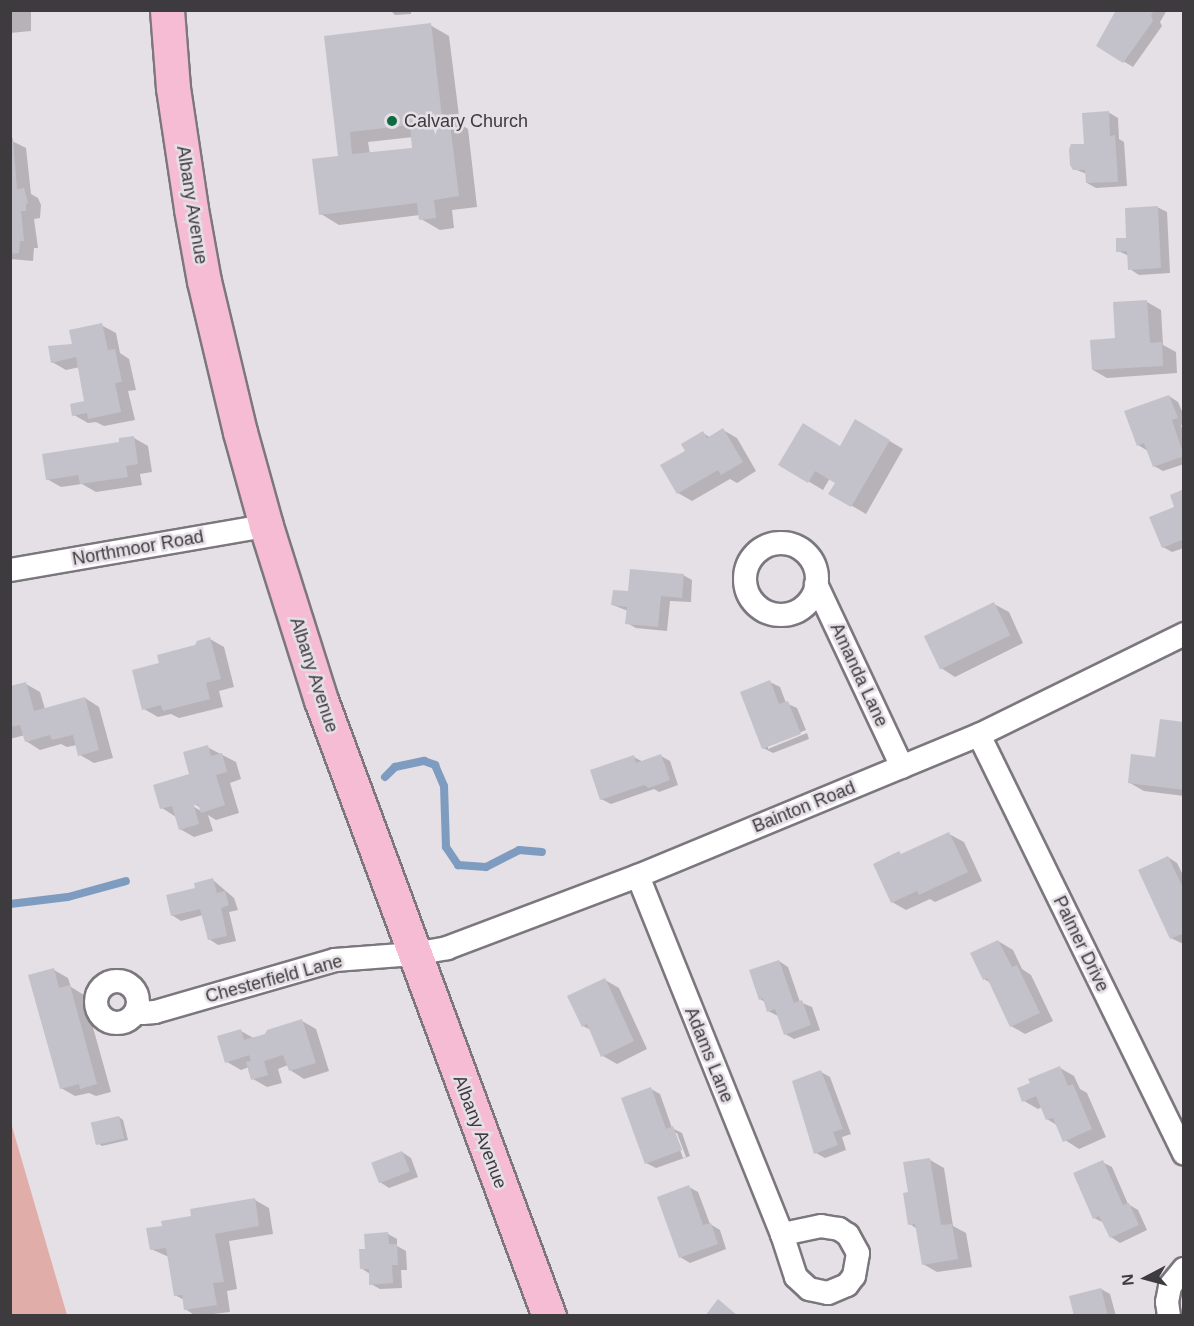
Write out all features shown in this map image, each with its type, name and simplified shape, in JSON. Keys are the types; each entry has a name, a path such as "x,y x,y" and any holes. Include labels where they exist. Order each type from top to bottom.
{"highway":[{"name":"Albany Avenue","path":"166,10 173,87 204,281 240,432 266,526 321,700 549,1316"}],"street":[{"name":"Northmoor Road","path":"10,570 266,526"},
{"name":"Amanda Lane","path":"816,584 902,766"},
{"name":"Bainton Road","path":"414,954 447,948 638,876 978,735 1184,634"},
{"name":"Palmer Drive","path":"978,735 1184,1154"},
{"name":"Adams Lane","path":"638,876 782,1234"},
{"name":"Chesterfield Lane","path":"136,1011 155,1012 335,960 414,954"},
{"path":"1169,1316 1167,1302 1170,1286 1184,1269"}],"shaded area":[{"path":"11,1123 67,1315 11,1315"}],"building":[{"path":"1116,10 1154,10 1151,16 1153,21 1123,63 1096,46"},
{"name":"Calvary Church","path":"431,23 442,117 449,116 459,196 434,200 436,218 419,220 417,203 319,215 312,159 338,156 324,36","holes":["410,125 412,148 352,154 350,132"]},
{"path":"1109,111 1110,136 1115,135 1118,182 1086,183 1085,170 1073,170 1070,165 1069,149 1071,144 1084,144 1082,113"},
{"path":"10,138 13,138 17,189 24,188 28,203 26,211 21,211 24,241 20,241 19,253 10,254"},
{"path":"1158,206 1161,268 1128,270 1127,251 1116,252 1116,238 1126,238 1125,208"},
{"path":"1147,300 1150,343 1162,342 1163,366 1092,370 1090,340 1115,338 1113,302"},
{"path":"102,323 108,350 115,349 122,382 115,383 121,412 88,419 87,413 72,416 70,404 84,401 76,357 51,363 48,346 72,344 69,330"},
{"path":"1169,395 1178,418 1172,420 1184,456 1153,467 1144,443 1137,446 1124,411"},
{"path":"855,419 890,440 851,507 828,494 835,483 815,471 808,483 778,465 803,423 840,446"},
{"path":"723,428 743,462 721,475 718,470 677,494 660,465 685,451 681,444 703,431 707,438"},
{"path":"134,436 138,464 126,466 128,477 80,484 78,475 46,480 42,454 119,442 119,438"},
{"path":"1184,489 1184,539 1162,548 1149,517 1174,507 1170,495"},
{"path":"630,569 684,574 682,598 661,596 658,627 625,624 627,607 611,605 613,590 628,591"},
{"path":"994,602 1010,635 940,669 924,636"},
{"path":"210,637 221,679 206,683 210,699 163,711 161,705 142,710 132,670 159,663 157,655 195,645 197,641"},
{"path":"770,680 779,704 788,701 801,734 762,749 740,692"},
{"path":"26,682 34,711 85,697 99,750 78,756 73,735 52,740 50,735 25,742 20,725 10,727 10,686"},
{"path":"1160,719 1184,722 1184,790 1128,783 1131,754 1155,757"},
{"path":"208,745 211,756 222,753 227,772 216,775 225,805 201,813 198,804 194,805 199,824 179,830 172,806 160,809 153,785 189,774 183,752"},
{"path":"661,754 670,780 649,788 644,785 600,800 590,770 634,755 636,763"},
{"path":"949,832 968,872 919,895 917,891 891,903 873,864 899,851 901,854"},
{"path":"1168,856 1184,890 1184,933 1170,939 1138,870"},
{"path":"213,878 217,893 225,891 229,905 221,908 227,936 208,940 200,909 171,916 166,895 195,888 194,883"},
{"path":"998,940 1012,967 1017,965 1040,1013 1010,1027 987,978 983,980 970,953"},
{"path":"779,960 794,1003 802,1000 811,1025 784,1035 775,1009 767,1012 763,998 759,1000 749,970"},
{"path":"54,968 59,988 70,985 97,1084 80,1089 79,1084 60,1089 28,975"},
{"path":"605,978 634,1041 601,1057 587,1024 582,1027 567,996"},
{"path":"302,1019 316,1063 289,1071 283,1055 264,1061 268,1075 251,1080 246,1062 251,1061 249,1055 225,1063 217,1036 241,1029 244,1040"},
{"path":"1060,1066 1068,1086 1073,1084 1092,1129 1063,1142 1053,1118 1046,1120 1036,1096 1022,1102 1017,1088 1030,1083 1028,1079"},
{"path":"821,1070 843,1129 833,1132 838,1145 814,1154 792,1081"},
{"path":"651,1087 666,1129 673,1126 682,1150 645,1164 621,1098"},
{"path":"119,1116 124,1138 96,1145 91,1123"},
{"path":"402,1151 410,1172 379,1183 371,1163"},
{"path":"930,1158 941,1225 952,1224 958,1259 922,1265 915,1224 908,1225 903,1193 908,1192 903,1162"},
{"path":"1103,1160 1123,1205 1129,1203 1139,1225 1110,1238 1099,1216 1093,1219 1073,1173"},
{"path":"689,1185 703,1225 711,1223 718,1244 679,1258 657,1197"},
{"path":"255,1198 259,1226 215,1234 224,1282 213,1283 217,1305 184,1310 182,1295 174,1296 166,1248 150,1250 146,1228 162,1226 161,1221 191,1216 190,1209"},
{"path":"388,1232 389,1244 397,1244 398,1265 392,1265 393,1283 369,1285 369,1269 360,1269 359,1249 365,1249 364,1234"},
{"path":"1101,1288 1108,1316 1074,1316 1069,1296"},
{"path":"718,1299 738,1316 705,1316"}],"waterway":[{"path":"385,777 395,767 424,761 435,765 444,786 446,847 458,865 486,867 519,850 542,852"},
{"path":"10,904 68,897 126,881"}],"place":[{"name":"Calvary Church","path":"392,121"}]}
